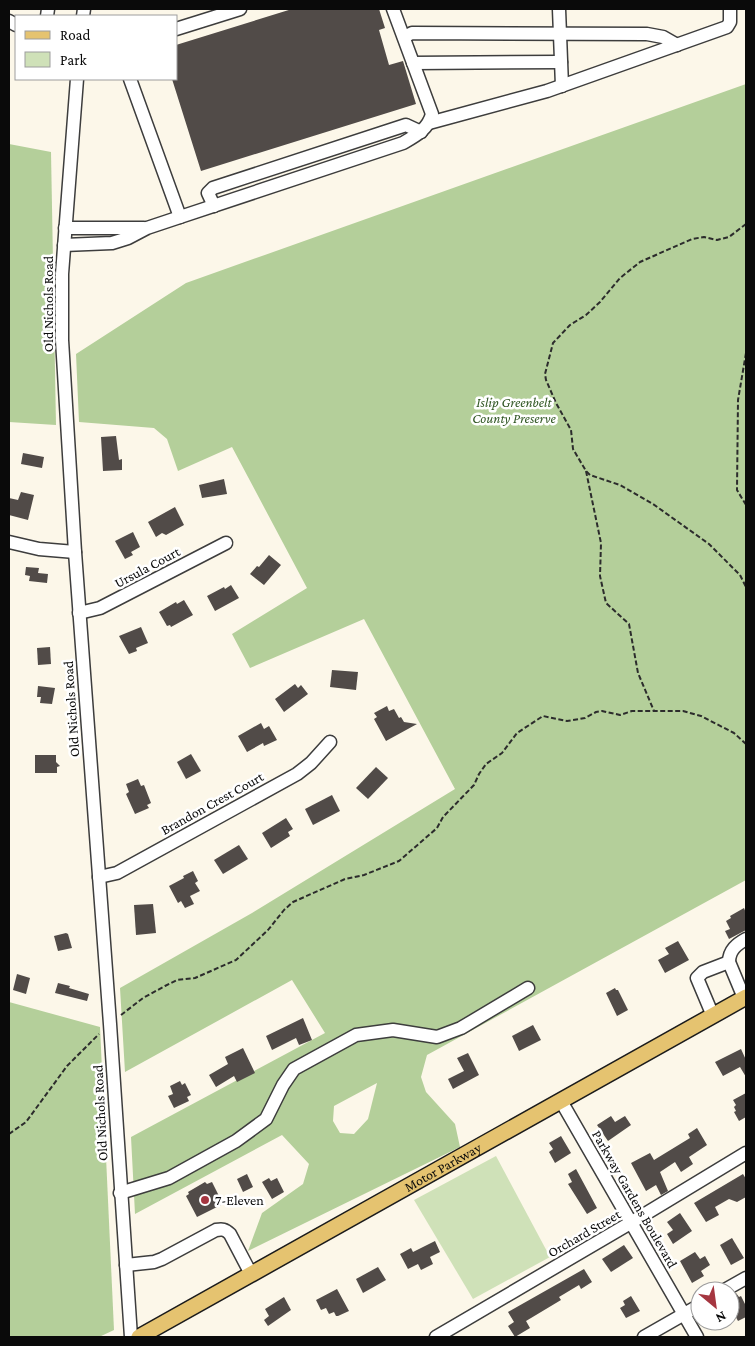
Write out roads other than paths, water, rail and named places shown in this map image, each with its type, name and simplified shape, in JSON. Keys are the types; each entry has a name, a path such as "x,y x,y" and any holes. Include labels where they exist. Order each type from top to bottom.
{"main road":[{"name":"Motor Parkway","path":"139,1337 745,998"}],"street":[{"path":"178,29 240,9"},
{"path":"393,9 432,114 425,128"},
{"path":"559,9 562,86"},
{"path":"64,245 112,243 128,238 147,228 403,143 425,128 562,86 727,27 730,22 730,9"},
{"path":"404,37 412,33 648,34 663,37 677,45"},
{"path":"413,63 561,62"},
{"name":"Old Nichols Road","path":"76,80 62,274 62,340 79,613 131,1337"},
{"path":"130,80 180,217"},
{"path":"65,228 147,228"},
{"path":"9,542 39,549 75,552"},
{"name":"Ursula Court","path":"79,613 100,608 226,543"},
{"name":"Brandon Crest Court","path":"99,877 117,873 297,774 311,763 330,742"},
{"path":"745,998 729,962 729,956 732,950 746,939"},
{"path":"713,1016 697,978 703,972 729,962"},
{"path":"120,1193 168,1178 236,1141 266,1119 282,1085 294,1069 356,1035 393,1030 437,1038 461,1028 528,988"},
{"name":"Parkway Gardens Boulevard","path":"561,1101 697,1337"},
{"name":"Orchard Street","path":"436,1337 632,1222 746,1152"},
{"path":"126,1265 154,1262 162,1259 221,1229 226,1230 230,1234 251,1274"},
{"path":"644,1337 690,1310"}],"place":[{"name":"7-Eleven","path":"205,1200"}],"park label":[{"name":"Islip Greenbelt County Preserve","path":"514,410"}]}
